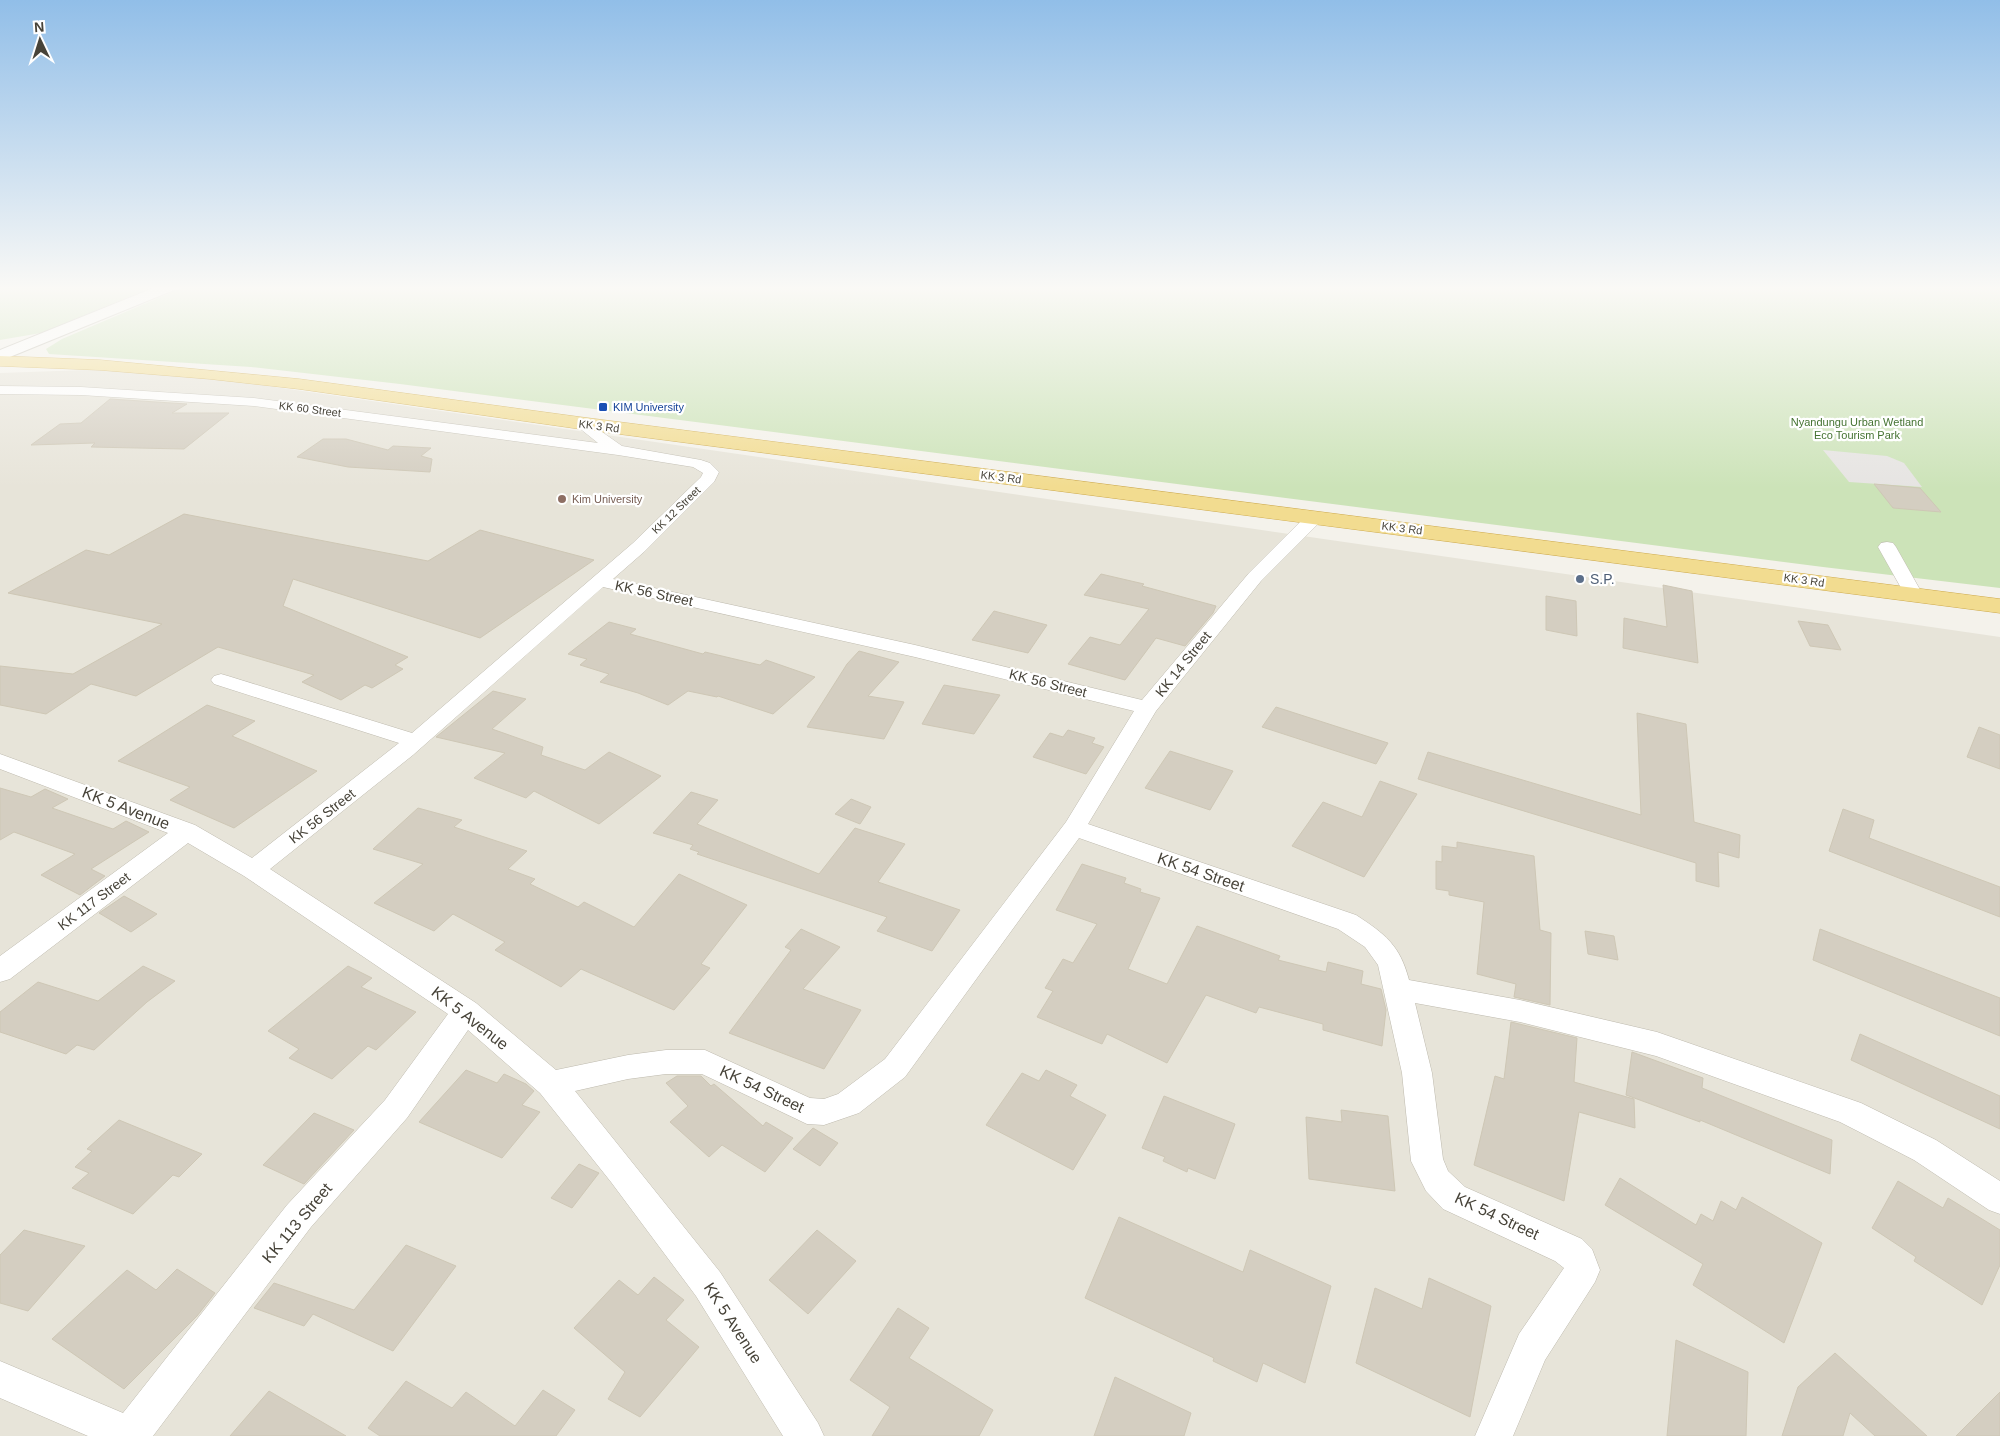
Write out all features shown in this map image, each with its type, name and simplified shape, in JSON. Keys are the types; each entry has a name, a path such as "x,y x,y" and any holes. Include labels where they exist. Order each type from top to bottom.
{"highway":[{"name":"KK 3 Rd","path":"0,361 100,365 210,374 2000,606"}],"street":[{"name":"KK 60 Street","path":"0,390 81,391 254,402 618,450"},
{"name":"KK 12 Street","path":"580,423 618,450 696,463 705,466 711,472 708,479 646,540 599,581"},
{"name":"KK 14 Street","path":"1074,828 1147,708 1255,577 1315,517"},
{"path":"1887,546 1914,595"},
{"name":"KK 56 Street","path":"254,870 415,741 599,581 915,651 1147,708"},
{"path":"221,680 415,741"},
{"name":"KK 5 Avenue","path":"0,761 187,831 254,870 466,1011 551,1084 622,1172 708,1284 805,1436"},
{"name":"KK 54 Street","path":"551,1084 638,1066 666,1062 704,1062 807,1111 824,1112 848,1104 895,1068 1074,828 1347,922 1374,940 1391,962 1418,1073 1427,1161 1437,1181 1454,1198 1567,1249 1574,1253 1583,1265 1583,1270 1532,1347 1494,1436"},
{"name":"KK 117 Street","path":"0,971 187,831"},
{"path":"1397,989 1520,1011 1657,1044 1850,1112 1925,1150 2000,1199"},
{"name":"KK 113 Street","path":"129,1435 299,1216 396,1108 466,1011"},
{"path":"0,1379 129,1435"}],"shaded area":[{"path":"144,368 2000,637 2000,1436 0,1436 0,373"},
{"path":"1823,450 1887,456 1904,463 1922,487 1849,482"}],"green space":[{"name":"Nyandungu Urban Wetland Eco Tourism Park","path":"49,354 2000,354 2000,588 1823,567 400,384 251,367"}],"building":[{"path":"110,399 187,404 172,413 229,413 184,449 91,447 95,443 31,445 60,424 81,423"},
{"path":"323,439 346,439 388,450 393,446 431,448 421,456 432,459 430,472 348,467 297,457"},
{"path":"1874,484 1920,488 1941,512 1893,508"},
{"path":"184,514 428,561 480,530 594,560 480,638 293,579 283,606 408,657 395,665 403,669 372,688 365,685 341,700 302,682 314,675 218,647 136,696 91,684 46,714 0,705 0,666 73,674 162,624 8,593 86,550 109,555"},
{"path":"1101,574 1144,584 1142,586 1216,606 1213,613 1185,646 1156,638 1125,680 1068,664 1090,637 1120,645 1149,609 1084,595"},
{"path":"1663,585 1692,591 1698,663 1623,648 1624,618 1667,627"},
{"path":"1546,596 1576,601 1577,636 1546,630"},
{"path":"994,611 1047,625 1028,653 972,640"},
{"path":"1798,621 1828,625 1841,650 1810,646"},
{"path":"609,622 636,629 630,634 703,654 705,652 760,665 766,660 815,677 773,714 718,696 688,691 668,705 638,693 600,682 609,674 580,665 587,659 568,654"},
{"path":"859,651 899,662 868,696 904,702 884,739 807,727 847,664"},
{"path":"944,685 1000,695 974,734 922,724"},
{"path":"493,691 526,699 492,729 543,747 541,755 585,770 609,752 661,776 599,824 534,791 526,798 474,778 505,753 436,737"},
{"path":"207,705 255,721 232,736 317,771 234,828 170,800 190,787 118,761"},
{"path":"1276,707 1388,743 1376,764 1262,727"},
{"path":"1637,713 1686,724 1694,822 1740,835 1739,858 1718,852 1719,887 1696,881 1696,863 1418,779 1428,752 1641,815"},
{"path":"1979,727 2000,735 2000,769 1967,757"},
{"path":"1068,730 1095,738 1092,743 1104,747 1086,774 1033,757 1050,733 1063,737"},
{"path":"1170,751 1233,771 1210,810 1145,788"},
{"path":"1380,781 1417,794 1364,877 1292,846 1323,802 1362,817"},
{"path":"0,788 31,797 45,789 68,799 52,808 113,829 126,821 149,832 91,869 105,876 80,895 41,875 75,854 14,832 0,840"},
{"path":"691,792 718,800 697,824 819,874 855,828 905,844 878,882 960,910 932,951 877,931 887,917 697,854 699,852 690,849 693,845 653,833"},
{"path":"851,799 871,807 860,824 835,814"},
{"path":"418,808 462,820 454,827 527,851 508,869 535,879 530,884 578,907 584,902 634,927 679,874 747,905 701,964 710,968 674,1010 581,969 561,987 495,950 505,942 453,914 434,931 374,903 423,864 373,849"},
{"path":"1843,809 1874,820 1869,838 2000,887 2000,917 1829,851"},
{"path":"1457,842 1534,856 1540,930 1551,933 1550,1005 1514,997 1516,984 1477,974 1484,902 1449,895 1449,891 1436,889 1436,861 1442,862 1442,846 1457,848"},
{"path":"1082,864 1126,878 1124,883 1141,889 1140,892 1160,898 1128,969 1167,984 1197,926 1280,956 1278,960 1326,972 1328,962 1363,971 1361,984 1381,989 1386,1010 1382,1046 1323,1030 1323,1024 1259,1007 1256,1013 1206,995 1167,1063 1107,1034 1102,1044 1037,1017 1053,991 1045,988 1063,959 1073,963 1097,924 1056,910"},
{"path":"124,896 157,914 131,932 99,913"},
{"path":"801,929 840,947 803,989 861,1010 824,1069 729,1033 791,950 785,947"},
{"path":"1820,929 2000,998 2000,1036 1813,960"},
{"path":"1585,931 1614,936 1618,960 1588,954"},
{"path":"143,966 175,981 147,1002 94,1050 77,1045 66,1054 0,1032 0,1012 38,982 98,1001"},
{"path":"348,966 372,978 361,987 416,1012 376,1050 368,1046 332,1079 289,1058 299,1049 268,1031"},
{"path":"1511,1022 1577,1038 1574,1082 1634,1099 1635,1128 1579,1112 1564,1201 1474,1165 1495,1076 1504,1079"},
{"path":"1860,1034 2000,1096 2000,1129 1851,1060"},
{"path":"1632,1052 1703,1078 1702,1088 1832,1140 1830,1174 1700,1120 1700,1122 1626,1095"},
{"path":"466,1070 497,1083 504,1074 526,1084 534,1091 522,1105 540,1112 502,1158 419,1122"},
{"path":"1046,1070 1077,1085 1070,1096 1106,1115 1073,1170 986,1125 1022,1073 1039,1081"},
{"path":"677,1076 701,1076 711,1086 714,1084 763,1126 766,1122 793,1138 765,1172 722,1145 709,1157 670,1122 688,1106 666,1083"},
{"path":"1164,1096 1235,1124 1215,1179 1188,1168 1187,1172 1163,1161 1165,1157 1142,1148"},
{"path":"1341,1110 1388,1116 1395,1191 1309,1179 1306,1117 1342,1122"},
{"path":"314,1113 354,1130 304,1184 263,1165"},
{"path":"119,1120 202,1154 179,1177 173,1175 133,1214 72,1188 89,1173 75,1167 92,1151 87,1149"},
{"path":"813,1128 838,1143 820,1166 793,1149"},
{"path":"579,1164 599,1173 572,1208 551,1198"},
{"path":"1620,1178 1696,1225 1701,1214 1713,1221 1721,1201 1736,1210 1742,1197 1822,1243 1784,1343 1693,1285 1703,1264 1605,1205"},
{"path":"1898,1181 1943,1208 1948,1198 2000,1230 2000,1265 1982,1305 1914,1261 1916,1257 1872,1228"},
{"path":"1119,1217 1243,1272 1250,1250 1331,1286 1305,1383 1263,1363 1257,1382 1213,1361 1214,1358 1085,1298"},
{"path":"24,1230 85,1246 28,1311 0,1303 0,1255"},
{"path":"817,1230 856,1261 808,1314 769,1280"},
{"path":"406,1245 456,1266 393,1351 313,1314 304,1326 254,1308 274,1283 354,1310"},
{"path":"177,1269 215,1293 197,1316 124,1389 52,1339 127,1270 156,1290"},
{"path":"654,1277 684,1300 666,1320 699,1347 640,1417 608,1399 625,1372 574,1328 619,1280 638,1295"},
{"path":"1429,1278 1491,1306 1470,1417 1356,1363 1375,1288 1422,1309"},
{"path":"898,1308 929,1328 909,1358 993,1410 979,1436 872,1436 890,1407 850,1380"},
{"path":"1676,1340 1748,1372 1746,1436 1667,1436"},
{"path":"1835,1353 1927,1436 1875,1436 1850,1413 1843,1436 1782,1436 1798,1387"},
{"path":"1115,1377 1191,1413 1184,1436 1094,1436"},
{"path":"406,1381 452,1408 466,1392 515,1426 543,1390 575,1410 556,1436 380,1436 368,1428"},
{"path":"269,1391 346,1436 230,1436"},
{"path":"2000,1392 2000,1436 1956,1436"}],"place":[{"name":"KIM University","path":"603,407"},
{"name":"Kim University","path":"562,499"},
{"name":"S.P.","path":"1580,579"}]}
